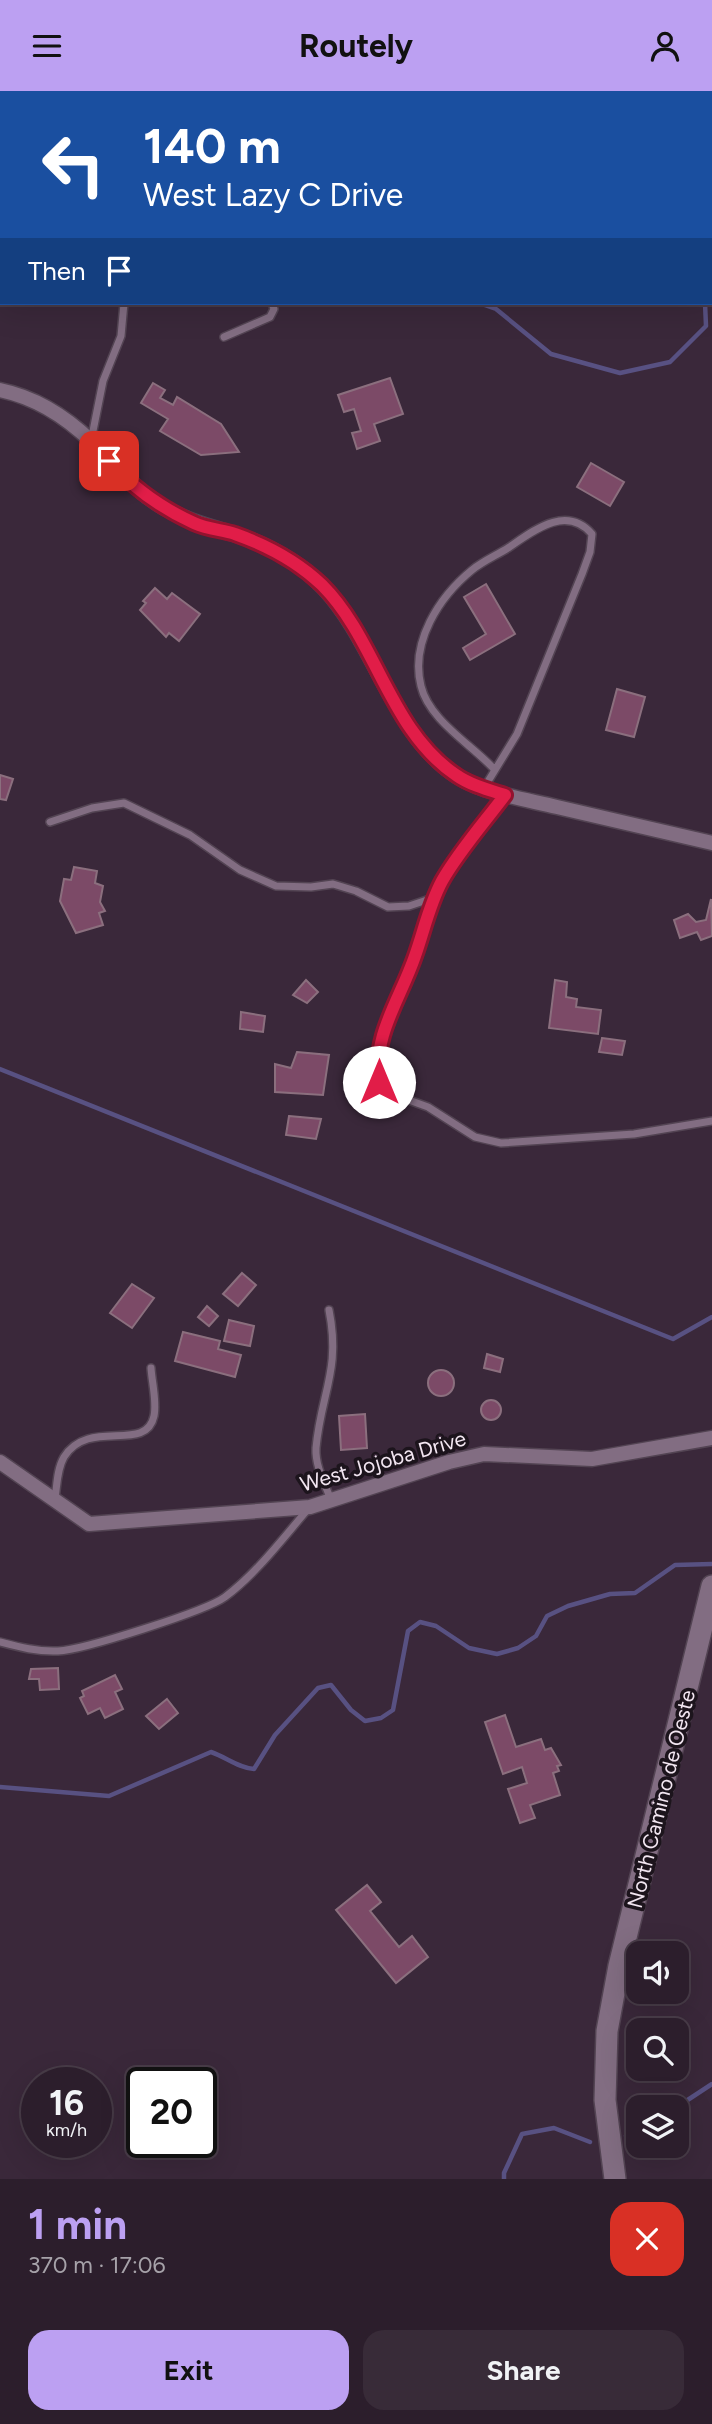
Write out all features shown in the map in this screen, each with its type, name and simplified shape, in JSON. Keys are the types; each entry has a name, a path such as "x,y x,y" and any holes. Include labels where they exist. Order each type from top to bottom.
{"street":[{"path":"0,390 16,393 56,413 92,441 127,481 163,507 197,525 235,534 305,569 358,630 403,718 430,751 456,775 505,795 712,843"},
{"name":"West Jojoba Drive","path":"0,1462 89,1524 310,1507 449,1462 484,1454 592,1459 712,1438"},
{"name":"North Camino de Oeste","path":"615,2179 604,2100 607,2031 619,1966 712,1585"}],"lane":[{"path":"92,441 103,381 121,336 124,305"},
{"path":"223,337 270,317 274,309 273,305"},
{"path":"483,788 517,734 590,552 592,534 583,524 568,520 547,522 472,569 429,621 421,641 421,688 431,708 494,769"},
{"path":"505,795 444,878 433,898 415,957 384,1030 376,1058 379,1082 395,1095 428,1107 475,1137 501,1143 634,1134 712,1121"},
{"path":"50,822 92,808 124,803 190,835 240,870 276,886 311,887 333,884 356,891 388,907 433,898"},
{"path":"329,1310 335,1340 334,1364 316,1450 319,1468 331,1500"},
{"path":"54,1500 64,1458 74,1446 89,1437 109,1434 136,1436 150,1428 155,1414 151,1368"},
{"path":"0,1642 33,1650 60,1651 90,1645 211,1606 258,1567 310,1507"}],"building":[{"path":"390,378 403,414 374,424 380,441 357,449 352,433 361,431 354,409 344,412 338,395"},
{"path":"153,383 165,390 160,398 173,405 177,397 221,424 239,452 201,455 160,431 168,419 141,403"},
{"path":"591,463 624,482 610,506 577,487"},
{"path":"486,584 515,634 470,660 463,648 486,634 464,597"},
{"path":"155,588 167,599 172,593 200,614 179,641 169,633 166,637 140,610 146,603 143,601"},
{"path":"617,689 645,697 634,737 606,730"},
{"path":"0,775 13,779 6,800 0,799"},
{"path":"74,867 97,871 95,883 103,886 100,902 105,911 99,913 103,925 76,933 60,901 64,879 71,880"},
{"path":"711,899 712,936 701,940 697,932 680,938 674,920 688,914 696,922 706,920"},
{"path":"306,980 318,992 307,1003 293,995"},
{"path":"555,980 567,982 566,997 577,999 576,1007 601,1010 598,1034 549,1028"},
{"path":"241,1012 265,1016 263,1032 240,1029"},
{"path":"602,1038 625,1041 622,1055 599,1052"},
{"path":"297,1052 329,1055 323,1095 275,1092 275,1064 291,1068"},
{"path":"289,1116 321,1119 316,1139 286,1135"},
{"path":"242,1273 256,1285 238,1306 223,1294"},
{"path":"132,1284 154,1298 132,1328 110,1313"},
{"path":"207,1306 218,1316 209,1326 198,1317"},
{"path":"229,1320 254,1326 250,1346 224,1341"},
{"path":"183,1332 220,1341 218,1349 241,1355 235,1377 175,1361"},
{"path":"487,1354 503,1359 500,1372 484,1368"},
{"path":"441,1370 450,1374 454,1383 450,1392 441,1396 432,1392 428,1383 432,1374"},
{"path":"491,1400 498,1403 501,1410 498,1417 491,1420 484,1417 481,1410 484,1403"},
{"path":"365,1414 367,1448 341,1450 339,1416"},
{"path":"58,1668 59,1689 40,1690 39,1679 29,1679 31,1669"},
{"path":"115,1675 122,1689 115,1692 123,1709 105,1718 100,1708 88,1714 80,1698 84,1696 82,1691"},
{"path":"167,1699 178,1713 159,1729 146,1716"},
{"path":"505,1715 516,1747 541,1739 545,1750 551,1748 561,1765 557,1766 559,1771 553,1773 560,1795 530,1805 535,1818 520,1823 508,1789 527,1783 522,1767 503,1774 485,1722"},
{"path":"367,1885 381,1902 370,1911 399,1947 412,1936 428,1957 396,1983 336,1910"}],"waterway":[{"path":"485,305 496,309 551,354 620,373 670,362 706,326 705,305"},
{"path":"0,1069 673,1339 712,1317"},
{"path":"0,1787 109,1796 211,1752 243,1767 254,1769 275,1735 318,1688 331,1685 351,1710 365,1721 381,1718 393,1710 408,1631 420,1622 436,1626 469,1648 497,1654 518,1648 536,1636 547,1616 568,1606 610,1594 635,1593 675,1565 712,1564"},
{"path":"689,2099 712,2084"},
{"path":"504,2179 504,2173 522,2134 554,2128 590,2142"}],"route":[{"path":"109,461 127,481 163,507 197,525 235,534 305,569 358,630 403,718 430,751 456,775 505,795 444,878 433,898 415,957 384,1030 376,1058 379,1082"}]}
